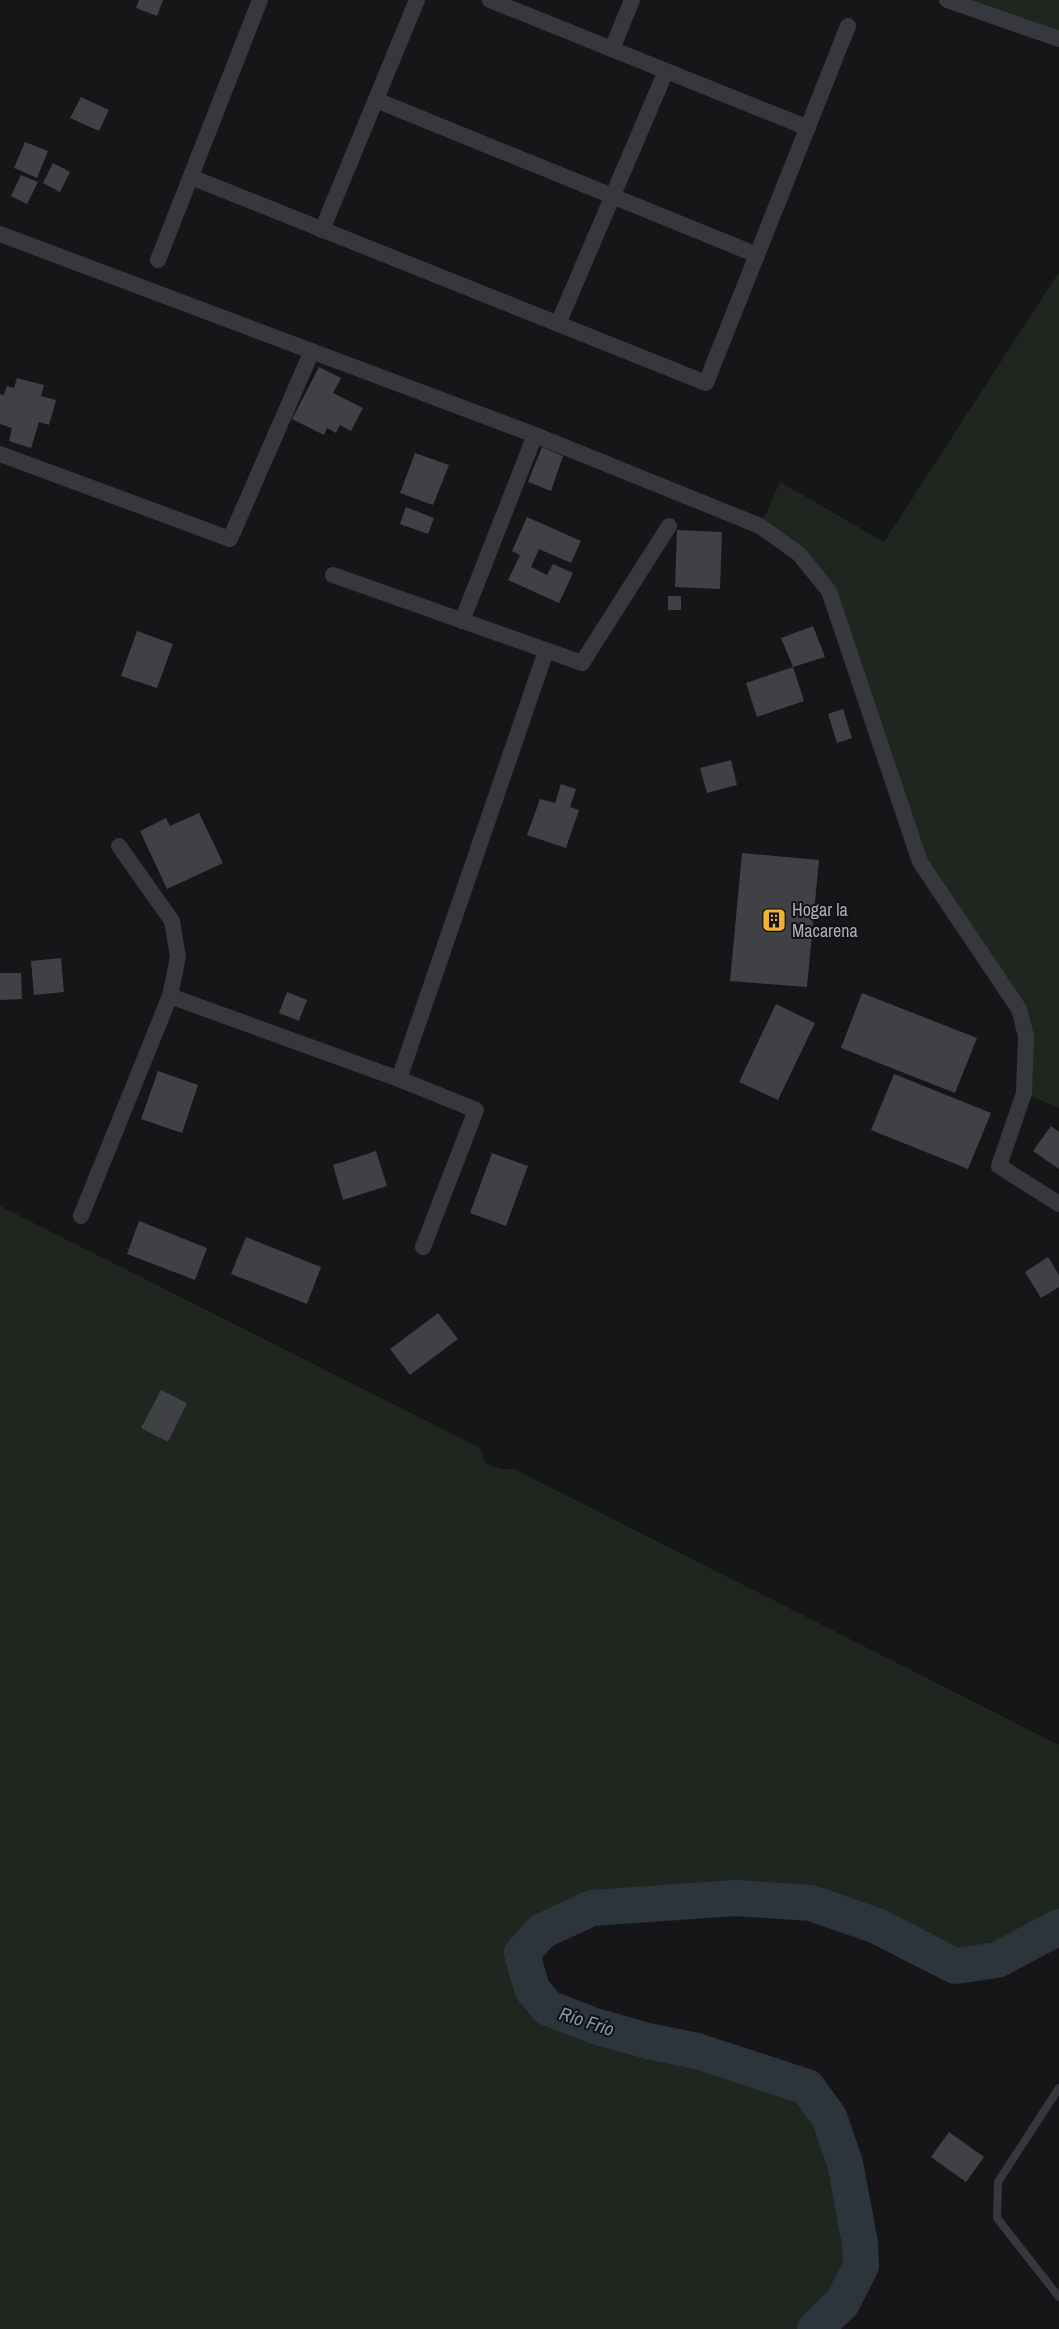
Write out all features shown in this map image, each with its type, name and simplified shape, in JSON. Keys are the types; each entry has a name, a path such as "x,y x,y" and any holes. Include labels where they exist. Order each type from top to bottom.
{"street":[{"path":"158,260 260,0"},
{"path":"322,230 417,0"},
{"path":"490,0 808,128"},
{"path":"612,49 632,0"},
{"path":"947,0 1059,39"},
{"path":"191,177 706,383 848,26"},
{"path":"558,324 666,71"},
{"path":"376,100 757,255"},
{"path":"0,234 535,434 760,526 799,554 829,591 920,862 1019,1009 1026,1036 1024,1093 999,1166 1059,1204"},
{"path":"0,454 230,539 312,351"},
{"path":"462,621 535,434"},
{"path":"333,575 582,663 669,526"},
{"path":"399,1079 546,651"},
{"path":"81,1216 170,996 178,957 172,921 120,846"},
{"path":"170,996 399,1079 476,1110 423,1247"}],"lane":[{"path":"1059,2088 998,2182 997,2218 1059,2297"}],"shaded area":[{"path":"947,0 1059,0 1059,39"},
{"path":"1059,272 1059,1108 1024,1093 1026,1036 920,862 829,591 760,526 780,482 884,542"},
{"path":"0,1206 480,1448 486,1464 501,1469 514,1469 1059,1745 1059,1927 997,1960 955,1966 877,1926 811,1903 735,1898 592,1908 542,1931 522,1953 532,1989 548,2008 595,2026 648,2041 697,2051 807,2087 829,2117 845,2163 860,2243 861,2266 842,2303 815,2329 0,2329"}],"building":[{"path":"139,0 163,0 157,16 136,8"},
{"path":"81,97 109,110 99,131 70,118"},
{"path":"25,142 48,151 37,178 14,168"},
{"path":"53,163 70,172 60,192 43,183"},
{"path":"21,175 38,182 27,204 11,196"},
{"path":"319,367 341,378 333,393 363,408 351,431 340,425 336,433 327,428 324,435 292,419"},
{"path":"17,378 44,385 41,396 56,400 49,425 39,422 31,448 9,441 12,428 0,424 0,394 4,395 7,386 14,388"},
{"path":"542,447 563,456 551,491 528,482"},
{"path":"415,453 449,465 433,505 400,493"},
{"path":"406,507 434,518 428,534 400,524"},
{"path":"527,517 581,541 571,563 539,549 531,567 547,575 553,564 573,573 559,603 508,580 520,555 512,551"},
{"path":"677,530 722,532 720,589 675,587"},
{"path":"668,596 681,596 681,610 668,610"},
{"path":"813,626 825,657 793,667 781,638"},
{"path":"137,631 173,644 157,688 121,676"},
{"path":"793,667 804,701 757,717 746,683"},
{"path":"843,709 852,738 837,743 828,714"},
{"path":"731,760 737,785 707,793 700,768"},
{"path":"561,784 576,789 570,807 579,810 566,848 527,835 540,799 555,803"},
{"path":"199,813 223,863 167,889 140,831 166,818 170,826"},
{"name":"Hogar la Macarena","path":"742,853 819,860 807,987 730,981"},
{"path":"61,958 64,992 34,995 31,961"},
{"path":"0,973 21,973 22,999 0,1000"},
{"path":"287,992 307,1000 299,1021 279,1013"},
{"path":"862,993 977,1038 955,1093 841,1048"},
{"path":"776,1004 815,1023 778,1100 739,1082"},
{"path":"158,1071 198,1085 182,1133 141,1119"},
{"path":"894,1074 991,1113 968,1169 871,1130"},
{"path":"1051,1126 1059,1132 1059,1169 1033,1151"},
{"path":"376,1151 387,1186 343,1200 333,1165"},
{"path":"492,1153 528,1166 506,1226 470,1213"},
{"path":"139,1221 207,1248 195,1280 127,1254"},
{"path":"246,1237 321,1267 307,1304 231,1274"},
{"path":"1048,1257 1059,1275 1059,1287 1041,1298 1025,1272"},
{"path":"438,1313 458,1339 410,1375 390,1349"},
{"path":"161,1390 187,1403 168,1442 141,1428"},
{"path":"949,2132 984,2157 966,2182 931,2157"}],"waterway":[{"name":"Río Frío","path":"815,2329 842,2303 861,2266 860,2243 845,2163 829,2117 807,2087 697,2051 648,2041 595,2026 548,2008 532,1989 522,1953 542,1931 592,1908 735,1898 811,1903 877,1926 955,1966 997,1960 1059,1927"}],"place":[{"name":"Hogar la Macarena","path":"774,920"}]}
